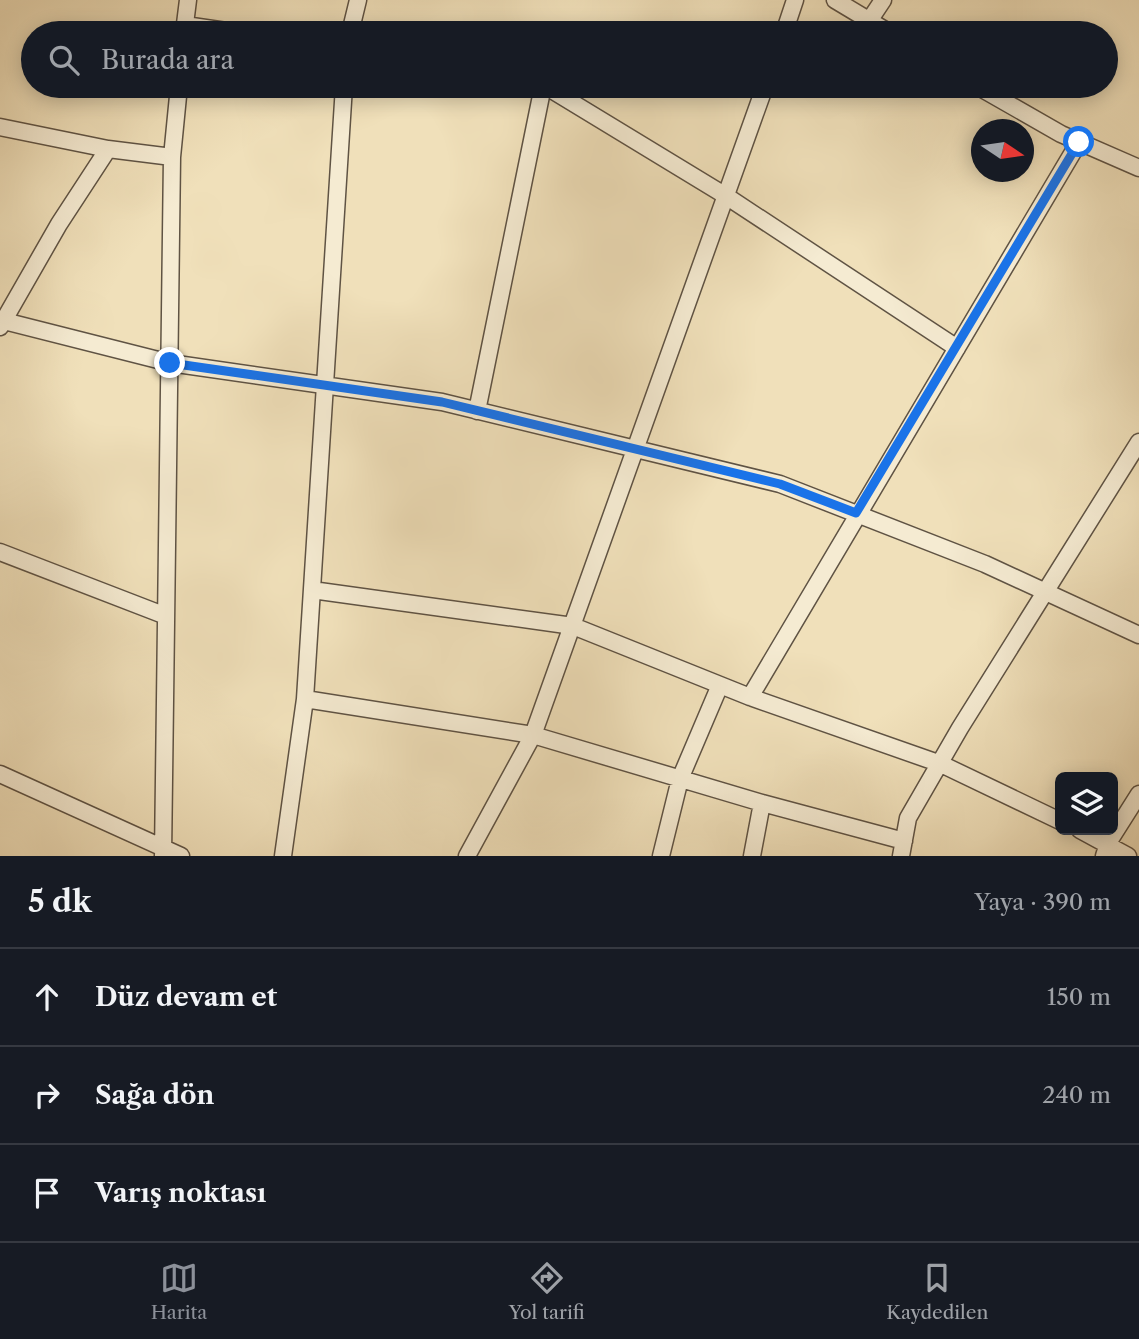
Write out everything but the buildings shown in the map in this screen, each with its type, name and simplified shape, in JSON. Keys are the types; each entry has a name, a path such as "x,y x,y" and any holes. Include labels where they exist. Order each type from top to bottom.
{"street":[{"path":"186,21 188,0"},
{"path":"353,21 358,0"},
{"path":"787,21 795,0"},
{"path":"835,0 869,21 883,0"},
{"path":"163,853 172,158 178,98"},
{"path":"283,856 305,699 343,98"},
{"path":"477,411 542,98"},
{"path":"564,98 726,196 957,348"},
{"path":"467,856 533,735 761,98"},
{"path":"999,98 1079,142 1139,168"},
{"path":"0,127 108,149 172,158"},
{"path":"750,697 856,513 1079,142"},
{"path":"108,149 59,224 1,323 170,363 442,402 780,484 1046,591 1139,635"},
{"path":"305,699 533,735 902,848 908,818 1139,442"},
{"path":"0,552 166,616"},
{"path":"312,590 573,626 750,697 941,764 1055,819"},
{"path":"661,856 680,779 720,685"},
{"path":"0,776 163,853 181,856"},
{"path":"1106,850 1139,794"},
{"path":"752,856 761,803"},
{"path":"1086,835 1106,850 1128,856"}],"route":[{"path":"170,363 442,402 780,484 856,513 1079,142"}]}
